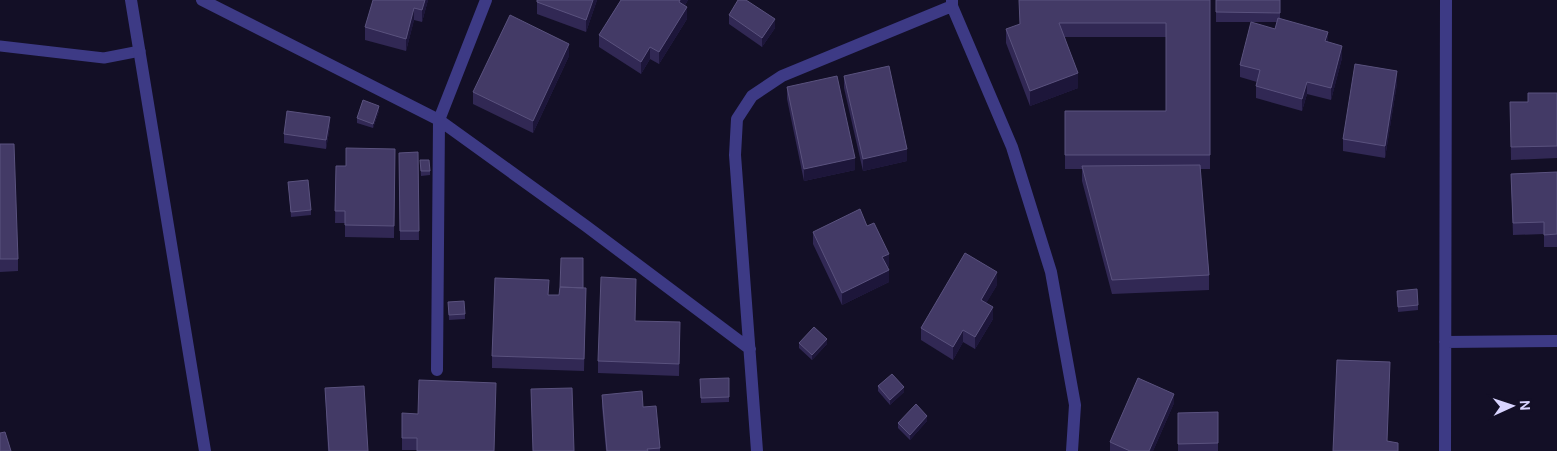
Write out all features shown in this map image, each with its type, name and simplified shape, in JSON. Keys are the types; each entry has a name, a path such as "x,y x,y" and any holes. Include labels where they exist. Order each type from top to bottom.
{"street":[{"path":"131,0 205,451"},
{"path":"202,0 439,120 586,226 750,349"},
{"path":"437,370 439,120 486,0"},
{"path":"1445,451 1446,0"},
{"path":"757,451 735,155 737,119 752,96 782,76 952,3 1012,146 1051,272 1075,405 1072,451"},
{"path":"1445,342 1557,341"}],"lane":[{"path":"0,46 104,58 140,51"}],"building":[{"path":"373,0 425,0 422,10 414,8 406,39 365,27"},
{"path":"537,0 593,0 586,20 537,2"},
{"path":"621,0 680,0 679,2 687,7 659,52 650,47 641,62 599,35"},
{"path":"738,0 746,0 775,19 762,38 729,15"},
{"path":"1019,0 1210,0 1210,155 1065,155 1065,111 1166,111 1166,23 1059,23 1078,73 1030,91 1006,29 1020,24"},
{"path":"1216,0 1280,0 1280,13 1216,12"},
{"path":"510,15 569,44 533,121 473,92"},
{"path":"1278,18 1328,32 1325,41 1342,46 1331,88 1307,82 1302,99 1256,86 1260,70 1240,65 1251,22 1275,29"},
{"path":"1355,64 1397,71 1385,146 1343,139"},
{"path":"889,66 907,149 863,159 844,76"},
{"path":"837,76 855,158 804,169 787,87"},
{"path":"1528,93 1557,93 1557,146 1511,147 1510,102 1528,102"},
{"path":"363,100 379,106 373,124 357,118"},
{"path":"287,111 330,117 326,140 284,134"},
{"path":"0,144 14,144 18,259 0,259"},
{"path":"346,148 395,149 394,226 345,225 345,211 335,211 336,166 346,166"},
{"path":"418,152 419,231 400,231 399,153"},
{"path":"420,160 429,160 430,171 421,171"},
{"path":"1200,165 1209,275 1112,280 1082,166"},
{"path":"1557,172 1557,234 1544,235 1544,222 1513,223 1511,174"},
{"path":"308,180 311,210 291,212 288,182"},
{"path":"860,209 867,226 874,223 889,254 882,257 889,270 842,293 813,232"},
{"path":"965,253 997,272 981,300 993,307 975,337 963,330 953,347 921,328"},
{"path":"561,258 583,258 583,288 560,287"},
{"path":"601,277 636,279 635,321 680,322 679,364 598,361"},
{"path":"495,278 549,280 548,295 559,295 560,287 586,288 584,359 492,356"},
{"path":"1417,289 1418,305 1398,307 1397,291"},
{"path":"464,301 465,314 449,315 448,302"},
{"path":"814,327 827,339 812,355 799,343"},
{"path":"1337,360 1390,362 1387,441 1398,443 1398,451 1333,451"},
{"path":"892,374 904,387 890,400 878,386"},
{"path":"729,378 729,397 701,398 700,379"},
{"path":"1138,378 1174,394 1149,451 1130,451 1110,442"},
{"path":"419,380 496,383 494,451 417,451 417,438 402,438 402,413 418,414"},
{"path":"364,386 368,451 329,451 325,388"},
{"path":"572,388 574,451 533,451 531,389"},
{"path":"642,391 643,407 656,406 660,448 647,449 648,451 607,451 602,395"},
{"path":"916,404 927,416 910,435 898,423"},
{"path":"1218,412 1218,443 1178,444 1178,413"},
{"path":"5,432 11,451 0,451 0,433"}]}
